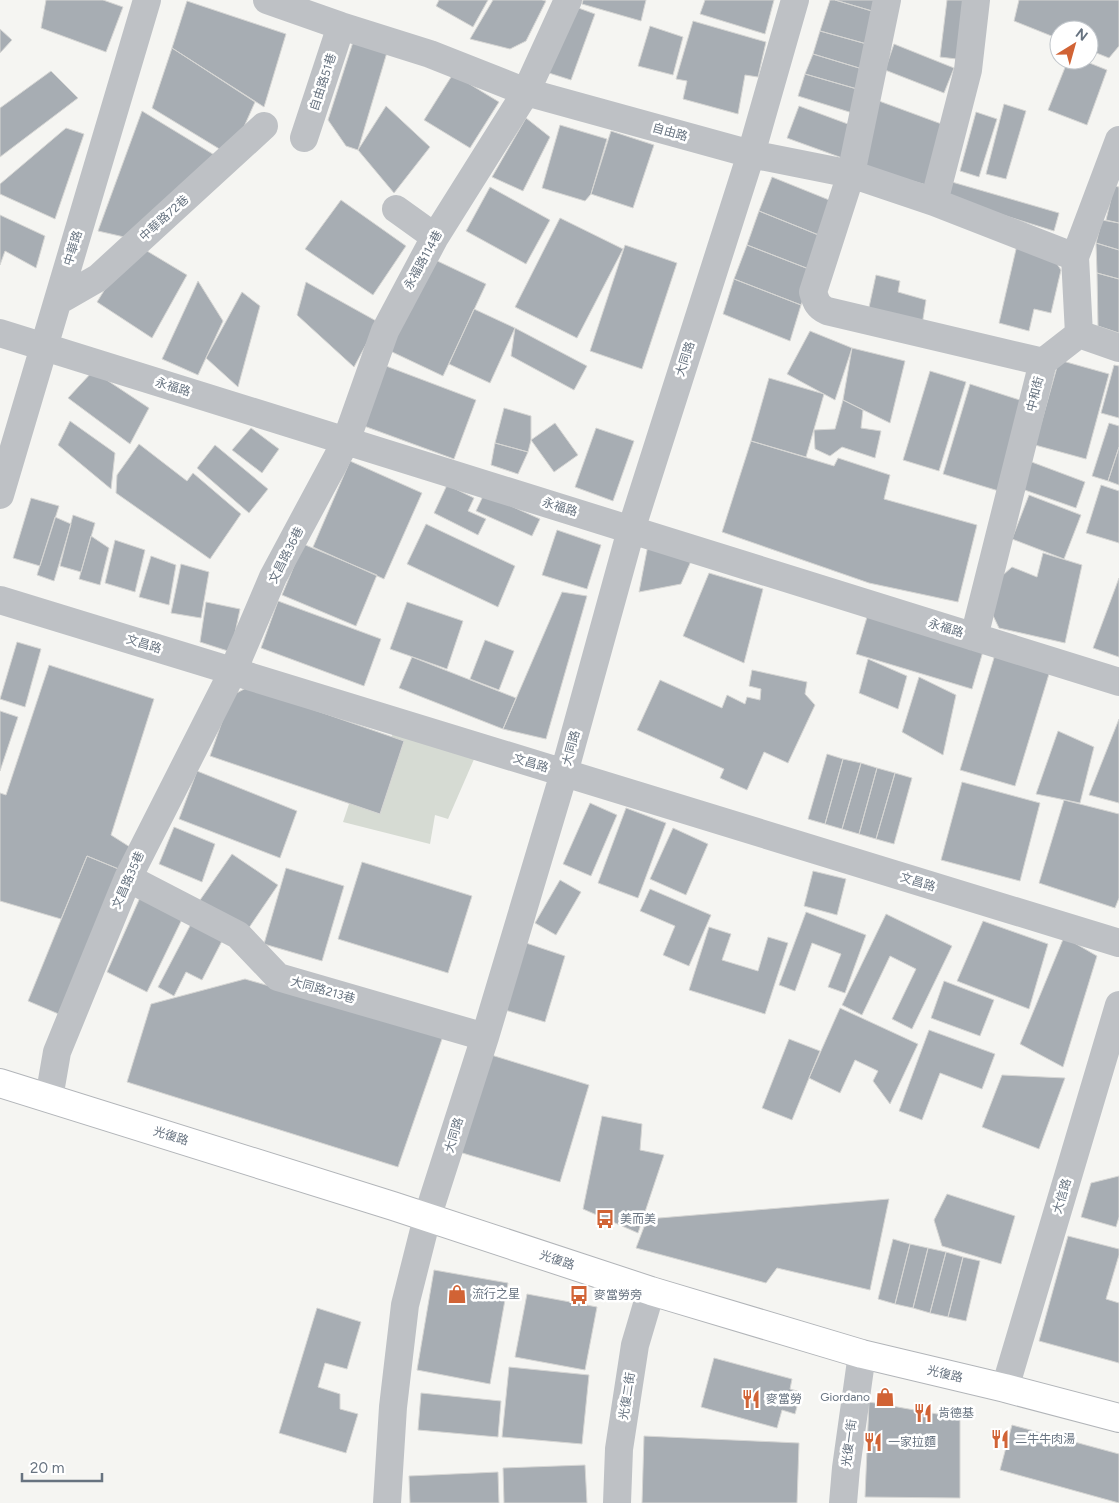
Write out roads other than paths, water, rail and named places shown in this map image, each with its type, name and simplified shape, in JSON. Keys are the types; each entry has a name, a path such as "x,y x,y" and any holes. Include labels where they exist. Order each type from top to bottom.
{"main road":[{"name":"光復路","path":"0,1083 651,1291 862,1354 1005,1388 1119,1418"}],"street":[{"name":"中華路","path":"0,495 147,0"},
{"name":"自由路","path":"267,0 430,54 526,92 750,154 851,174 934,202 1075,257"},
{"name":"永福路114巷","path":"346,441 385,331 435,238 526,92 568,0"},
{"name":"大同路","path":"387,1503 393,1407 405,1305 427,1218 485,1036 564,773 631,530 750,154 794,0"},
{"path":"887,0 851,174 813,292 820,308 827,311 1043,362"},
{"path":"934,202 968,70 976,0"},
{"name":"自由路51巷","path":"304,138 341,26"},
{"name":"中華路72巷","path":"58,301 98,278 264,126"},
{"path":"1119,140 1075,257 1078,334 1119,348"},
{"path":"396,209 435,238"},
{"name":"永福路","path":"0,334 1119,682"},
{"name":"中和街","path":"974,637 1043,362 1078,334"},
{"name":"文昌路36巷","path":"233,672 273,577 346,441"},
{"name":"文昌路","path":"0,600 1119,943"},
{"name":"文昌路35巷","path":"49,1098 57,1052 128,878 233,672"},
{"name":"大同路213巷","path":"128,878 238,935 278,977 485,1036"},
{"name":"大信路","path":"1005,1388 1119,1005"},
{"name":"光復二街","path":"617,1503 619,1450 635,1345 651,1291"},
{"name":"光復一街","path":"843,1503 862,1354"}],"place":[{"name":"美而美","path":"605,1219"},
{"name":"流行之星","path":"457,1294"},
{"name":"麥當勞旁","path":"579,1295"},
{"name":"Giordano","path":"885,1397"},
{"name":"麥當勞","path":"751,1399"},
{"name":"肯德基","path":"923,1413"},
{"name":"二牛牛肉湯","path":"1000,1439"},
{"name":"一家拉麵","path":"873,1442"}]}
